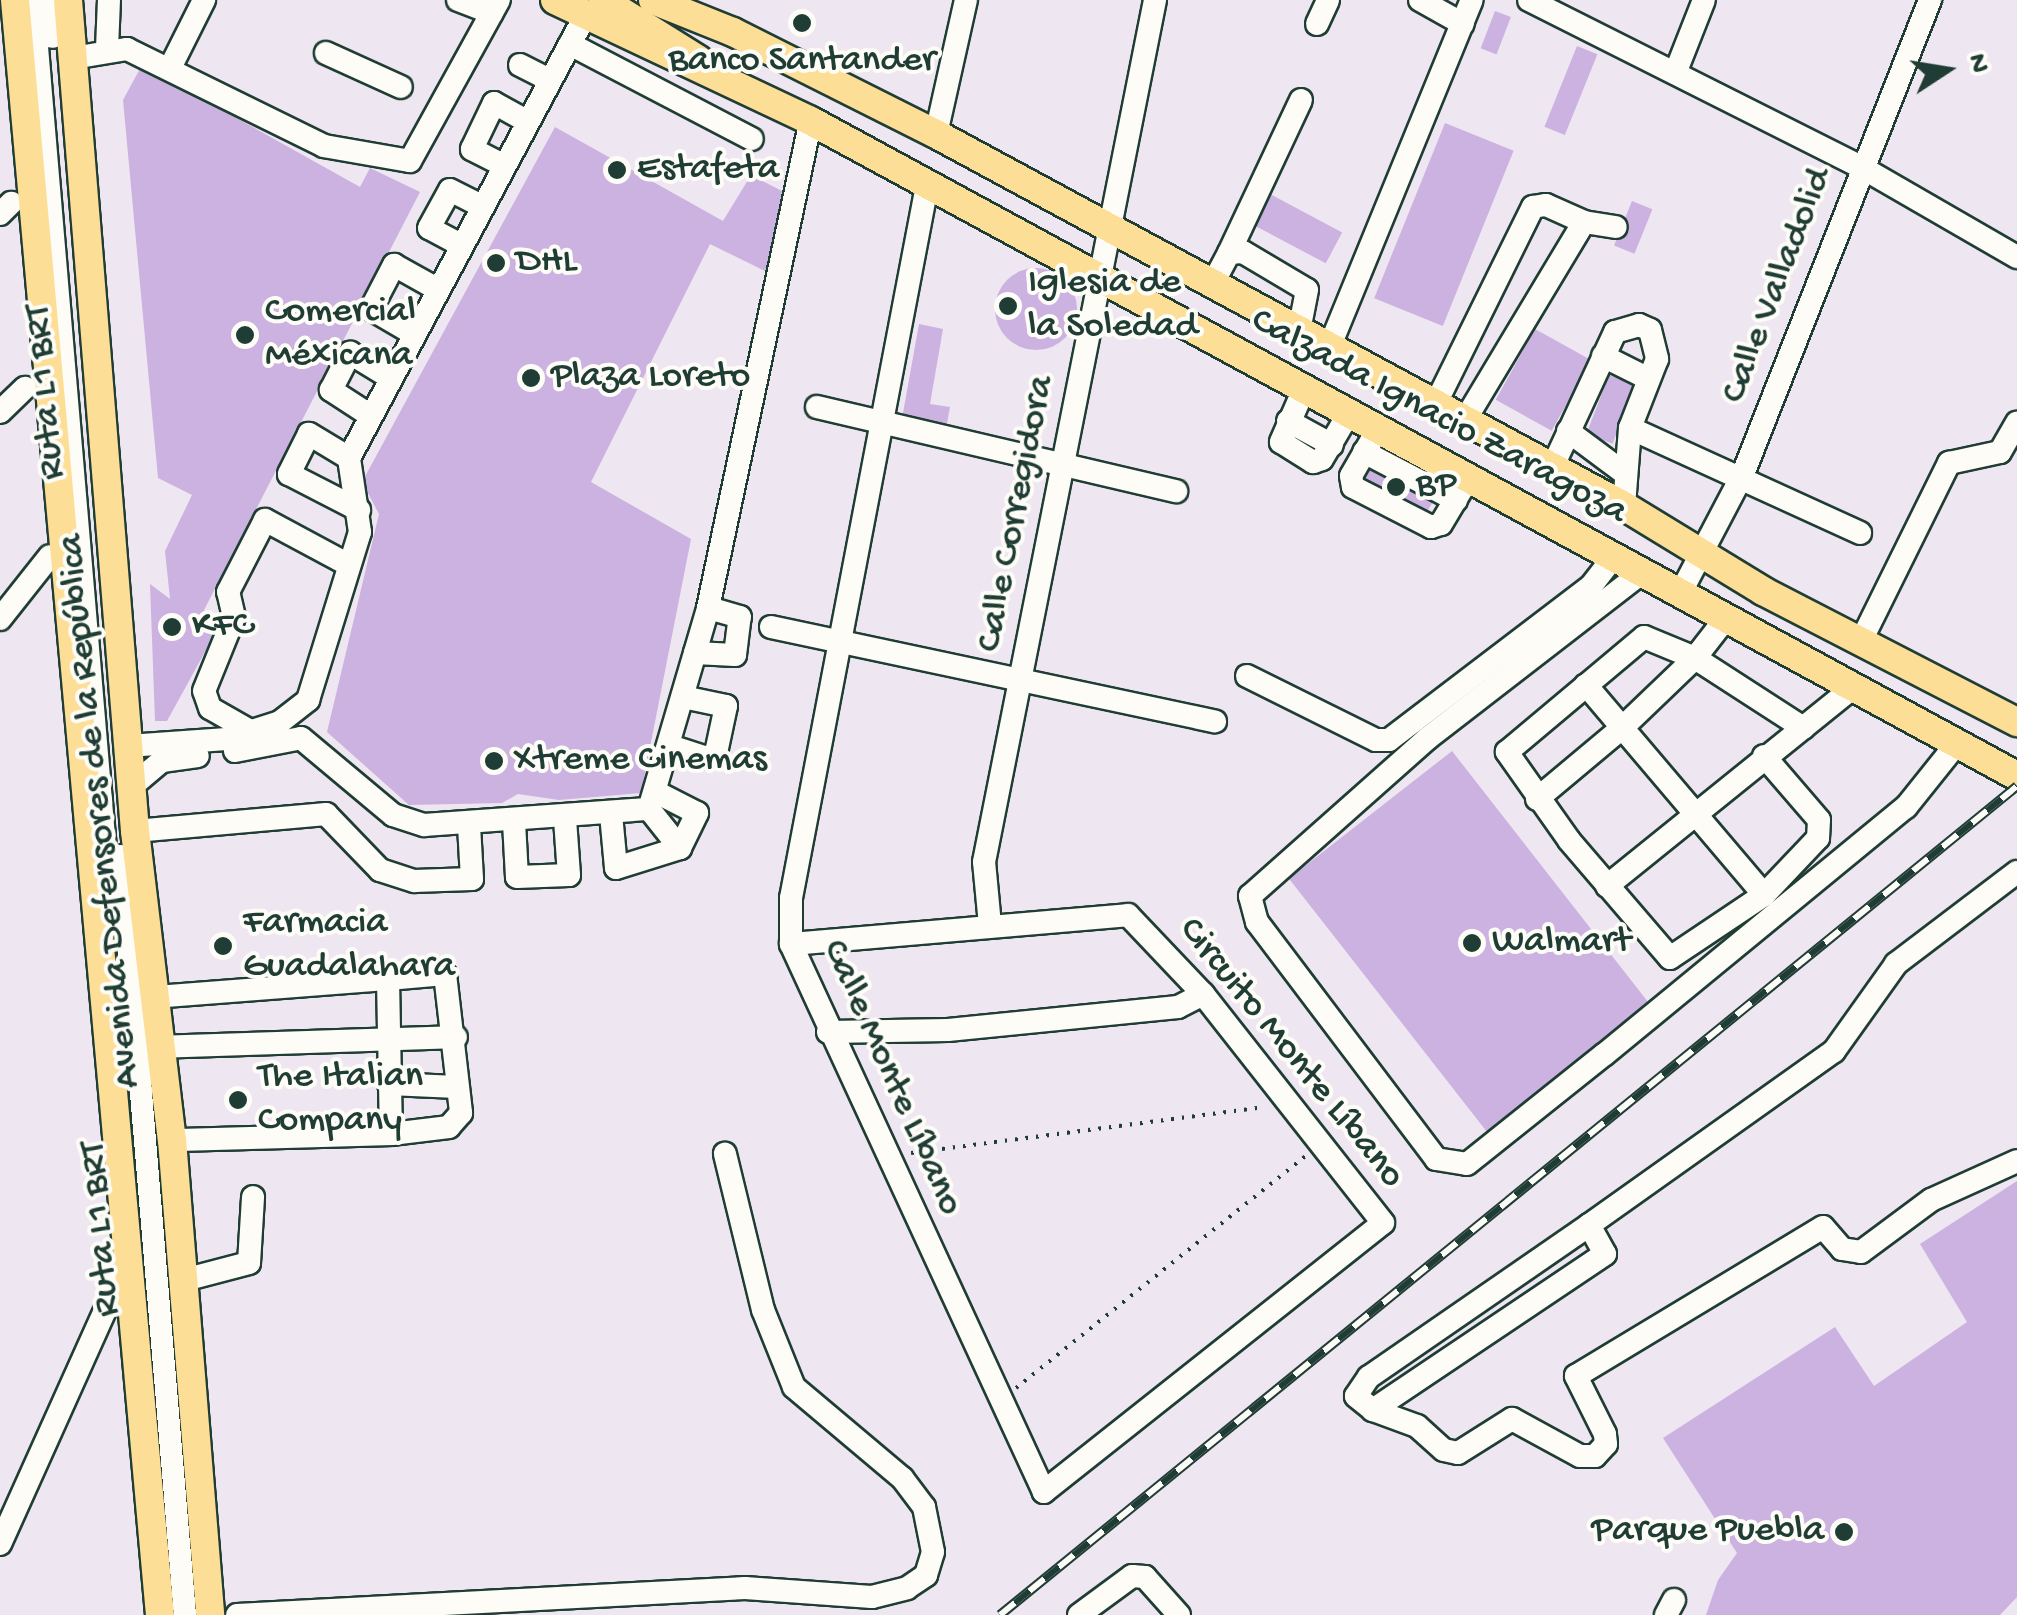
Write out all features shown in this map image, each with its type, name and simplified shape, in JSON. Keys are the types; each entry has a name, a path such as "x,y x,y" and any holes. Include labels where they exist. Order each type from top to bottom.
{"main road":[{"name":"Avenida Defensores de la República","path":"68,0 135,831 172,1140 210,1615"},
{"name":"Calzada Ignacio Zaragoza","path":"555,0 594,8 811,121 1349,414 1371,440 1463,488 1644,571 2017,776"},
{"name":"Calzada Ignacio Zaragoza","path":"653,0 733,32 936,134 1624,506 1763,591 2017,722"},
{"name":"Calzada Ignacio Zaragoza","path":"694,0 733,32"},
{"name":"Avenida Defensores de la República","path":"16,13 160,1615"},
{"path":"1689,596 1719,590 1763,591"}],"street":[{"name":"Ruta L1 BRT","path":"49,0 185,1615"},
{"path":"107,50 108,0"},
{"path":"171,66 204,0"},
{"path":"936,134 966,0"},
{"name":"Calle Corregidora","path":"990,924 984,862 1155,0"},
{"path":"1317,24 1328,0"},
{"path":"1420,0 1463,24"},
{"path":"1330,348 1472,0"},
{"path":"1530,0 1862,166 2017,257"},
{"path":"1676,70 1704,0"},
{"name":"Calle Valladolid","path":"1689,596 1743,474 1930,0"},
{"path":"73,58 127,49 171,66 324,146 410,161 480,4"},
{"path":"128,746 252,732 298,712 308,700 360,532 349,458 548,79 594,8"},
{"name":"Ruta L1 BRT","path":"16,13 170,1615"},
{"path":"570,44 752,139"},
{"path":"326,52 401,87"},
{"path":"520,65 548,79"},
{"path":"1212,285 1301,100"},
{"path":"503,165 472,149 494,103 526,121"},
{"path":"680,848 654,800 708,608 811,121"},
{"name":"Calle Monte Líbano","path":"927,186 791,898 791,944 828,1032 1044,1492 1383,1223"},
{"path":"461,245 429,228 450,190 481,206"},
{"path":"1436,404 1533,207 1546,205 1584,222 1616,228"},
{"path":"1464,420 1584,222"},
{"path":"1228,253 1243,252 1308,290 1299,331"},
{"path":"414,334 372,309 394,265 437,290"},
{"path":"1552,468 1615,332 1639,325 1650,330 1657,359 1630,428 1623,472 1624,506"},
{"path":"371,416 331,390 350,353 391,378"},
{"path":"1603,356 1649,379"},
{"path":"0,412 25,388"},
{"path":"1304,389 1288,421 1332,445 1349,414"},
{"path":"817,407 1176,491"},
{"path":"1860,641 1948,464 2000,452 2017,423"},
{"path":"1630,428 1743,474 1860,533"},
{"path":"1568,431 1623,472"},
{"path":"349,458 309,434 289,474 359,510"},
{"path":"1371,440 1351,476 1353,487 1431,527 1463,488"},
{"path":"252,732 210,708 204,690 234,616 228,592 265,520 349,565"},
{"path":"0,619 50,556"},
{"path":"1247,676 1376,740 1389,740 1591,586 1615,556"},
{"path":"1644,571 1428,738 1250,896 1258,922 1436,1159 1467,1164 1605,1054 1906,806 1958,742"},
{"path":"695,654 735,655 740,616 708,608"},
{"path":"1537,799 1622,728 1696,658 1726,618"},
{"path":"771,627 1019,683 1215,721"},
{"path":"1764,756 1822,829 1764,895 1670,958 1537,799 1507,752 1644,637 1696,658 1803,728"},
{"path":"1586,685 1697,810 1764,895"},
{"path":"1606,886 1854,687"},
{"path":"670,746 706,758 716,753 726,706 683,697"},
{"path":"132,786 162,761 301,738 402,820 469,825 566,819 611,814 654,800 697,813 680,848 616,868 611,814"},
{"path":"135,831 326,814 380,870 414,882 472,879 469,825"},
{"path":"514,822 517,877 569,876 566,819"},
{"path":"2017,872 1896,964 1834,1052 1369,1377 1356,1396 1373,1410 1417,1426 1444,1450 1458,1453 1512,1419 1580,1456 1595,1456 1606,1444 1605,1434 1576,1376 1822,1226 1842,1249 1861,1252 1931,1200 2017,1160"},
{"name":"Circuito Monte Líbano","path":"791,944 1118,911 1203,994 1383,1223"},
{"path":"154,997 444,974 456,1036 457,1122 391,1134 172,1140"},
{"path":"388,979 391,1134"},
{"path":"828,1032 948,1030 1178,1006 1203,994"},
{"path":"159,1047 456,1036"},
{"path":"388,1084 457,1088"},
{"path":"236,1615 745,1588 872,1597 906,1588 926,1575 932,1552 924,1508 902,1478 794,1387 763,1310 725,1154"},
{"path":"184,1280 248,1263 253,1198"},
{"path":"1373,1410 1605,1254 1589,1225"},
{"path":"0,1544 130,1256"},
{"path":"1078,1615 1132,1576 1145,1577 1179,1615"}],"path":[{"path":"886,1156 1290,1104"},
{"path":"1001,1400 1321,1144"}],"building":[{"path":"1495,11 1511,17 1497,54 1481,48"},
{"path":"1577,46 1597,54 1565,135 1544,127"},
{"name":"Comercial Méxicana","path":"142,65 360,187 370,168 420,192 204,610 223,619 167,721 155,721 150,584 170,599 165,551 192,495 158,478 123,100"},
{"path":"1445,123 1514,151 1443,326 1374,298"},
{"name":"Plaza Loreto","path":"555,127 723,221 751,175 782,191 769,273 710,244 591,482 691,539 641,793 559,800 518,794 502,803 409,805 327,732 379,514 362,482"},
{"path":"1268,193 1342,232 1326,263 1252,224"},
{"path":"1632,201 1652,209 1634,254 1614,246"},
{"path":"1036,268 1052,271 1065,280 1074,293 1074,325 1065,338 1052,347 1036,350 1020,347 1007,338 998,325 995,309 998,293 1007,280 1020,271"},
{"path":"919,324 943,329 930,404 950,407 946,429 910,423 903,413"},
{"path":"1535,329 1591,360 1552,431 1496,400"},
{"path":"1609,375 1635,385 1613,444 1586,434"},
{"name":"BP","path":"1367,458 1435,498 1425,515 1357,475"},
{"name":"Walmart","path":"1452,751 1653,1008 1490,1135 1289,878"},
{"path":"2017,1181 2017,1597 2000,1615 1706,1615 1718,1580 1737,1553 1663,1438 1835,1327 1874,1386 1967,1322 1920,1244"}],"railway":[{"path":"1000,1615 2017,786"}],"place":[{"name":"Banco Santander","path":"802,23"},
{"name":"Estafeta","path":"617,170"},
{"name":"DHL","path":"496,263"},
{"name":"Iglesia de la Soledad","path":"1008,306"},
{"name":"Comercial Méxicana","path":"245,335"},
{"name":"Plaza Loreto","path":"531,378"},
{"name":"BP","path":"1396,487"},
{"name":"KFC","path":"172,627"},
{"name":"Xtreme Cinemas","path":"494,761"},
{"name":"Walmart","path":"1472,943"},
{"name":"Farmacia Guadalahara","path":"223,946"},
{"name":"The Italian Company","path":"238,1100"},
{"name":"Parque Puebla","path":"1844,1532"}]}
